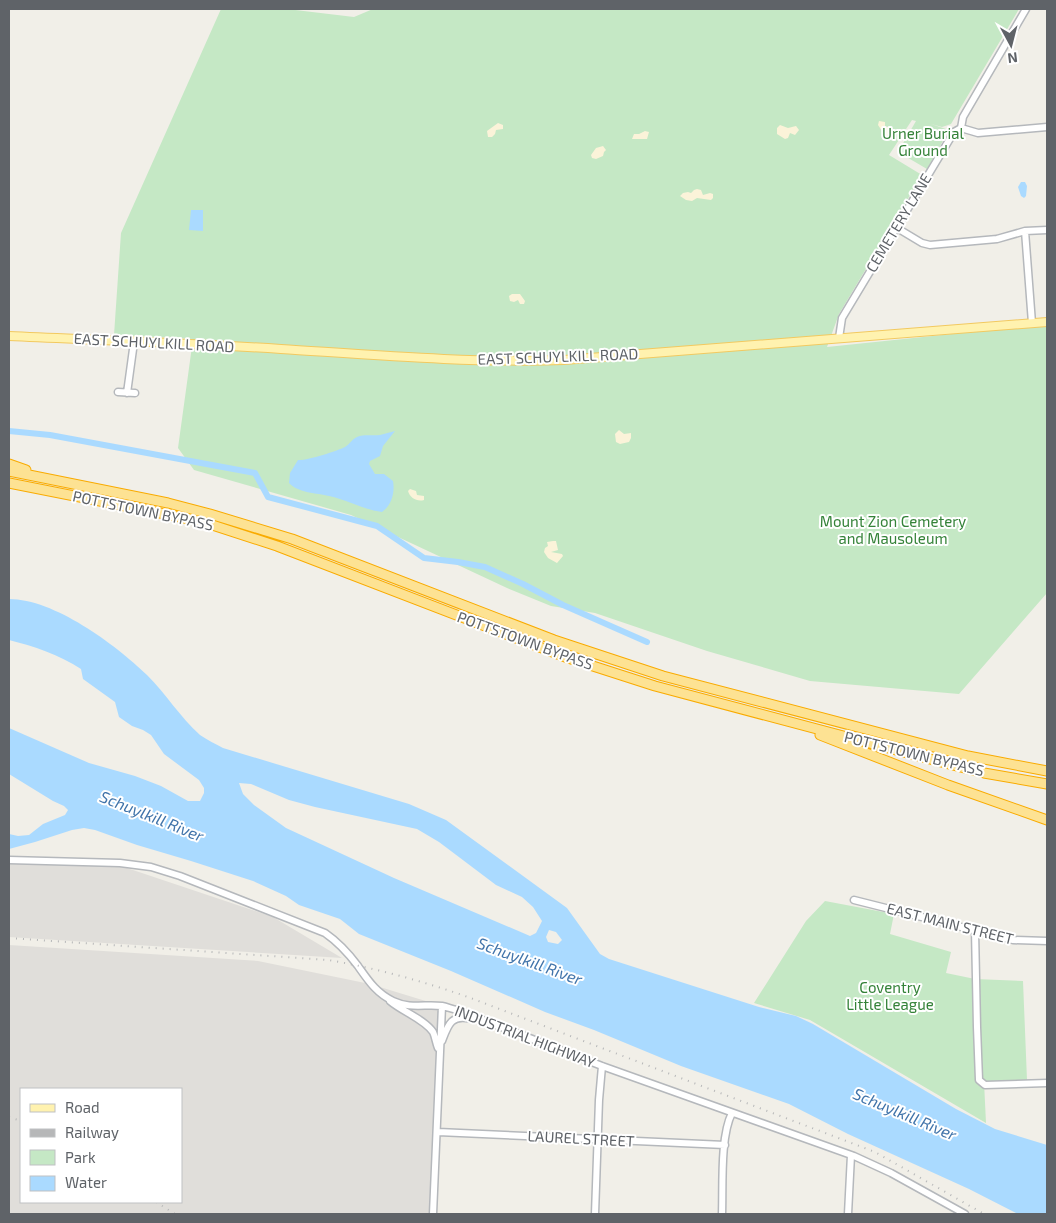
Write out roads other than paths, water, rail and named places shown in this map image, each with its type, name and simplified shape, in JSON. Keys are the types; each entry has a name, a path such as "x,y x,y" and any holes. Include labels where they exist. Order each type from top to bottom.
{"highway":[{"path":"9,464 55,479"},
{"name":"POTTSTOWN BYPASS","path":"9,471 168,503 254,527 333,554 554,640 663,676 959,754 1007,765 1047,771"},
{"name":"POTTSTOWN BYPASS","path":"9,483 200,521 277,546 568,658 655,686 984,773 1047,784"},
{"path":"9,488 106,502"},
{"path":"797,724 806,730 930,778 1047,820"}],"main road":[{"name":"EAST SCHUYLKILL ROAD","path":"9,336 525,362 572,360 1047,322"}],"street":[{"name":"CEMETERY LANE","path":"839,338 842,318 954,132 961,128 963,117 1026,9"},
{"path":"961,128 978,133 1047,127"},
{"path":"897,228 922,243 930,244 997,239 1025,231 1047,230"},
{"path":"1025,231 1032,323"},
{"path":"127,393 134,342"},
{"path":"118,392 135,393"},
{"name":"INDUSTRIAL HIGHWAY","path":"9,860 120,862 151,867 180,876 325,933 337,942 357,965 370,984 393,1001 406,1005 423,1007 442,1006 457,1010 602,1066 851,1155 891,1173 964,1214"},
{"name":"EAST MAIN STREET","path":"854,900 1013,940 1047,941"},
{"path":"975,930 976,1027 979,1080 985,1085 1047,1083"},
{"path":"375,989 401,1010 421,1021 433,1033 439,1052"},
{"path":"433,1214 442,1006"},
{"path":"439,1052 448,1024 454,1019 464,1017 485,1022"},
{"path":"595,1214 602,1066"},
{"path":"722,1214 725,1144 728,1122 732,1113"},
{"name":"LAUREL STREET","path":"438,1132 725,1144"},
{"path":"848,1214 851,1155"}],"water":[{"path":"1021,182 1025,182 1027,186 1024,198 1021,196 1018,187"},
{"path":"191,210 203,210 203,231 189,230"},
{"path":"395,431 383,446 380,456 370,461 369,464 375,474 384,474 393,481 394,490 392,498 382,512 336,498 302,491 289,483 290,473 298,460 341,449 360,436 380,435"},
{"name":"Schuylkill River","path":"9,599 27,601 64,615 101,637 134,663 154,682 200,735 223,748 409,804 446,820 567,908 600,954 609,959 759,1007 796,1016 813,1024 956,1109 995,1129 1047,1145 1047,1214 1018,1214 789,1104 681,1066 545,1012 359,934 340,919 299,905 286,896 253,881 84,828 9,849 9,834 18,836 29,835 43,824 65,815 68,810 9,774 9,728 89,763 135,776 161,786 188,801 200,801 204,788 199,780 164,754 151,735 119,717 115,702 83,679 81,669 46,651 9,640","holes":["239,783 251,784 289,800 315,807 417,829 439,842 496,885 522,897 533,907 542,921 536,933 530,936 394,878 286,828 254,805 243,794","549,930 556,932 562,940 558,944 548,942 546,937"]}],"waterway":[{"path":"9,431 50,435 255,473 268,497 377,526 424,558 485,567 563,605 647,642"}],"railway":[{"path":"9,938 328,960 416,980 468,997 875,1152 984,1214"},
{"path":"9,1117 20,1121"},
{"path":"158,1203 175,1214"}],"park label":[{"name":"Urner Burial Ground","path":"923,142"},
{"name":"Mount Zion Cemetery and Mausoleum","path":"893,530"},
{"name":"Coventry Little League","path":"890,996"}]}
